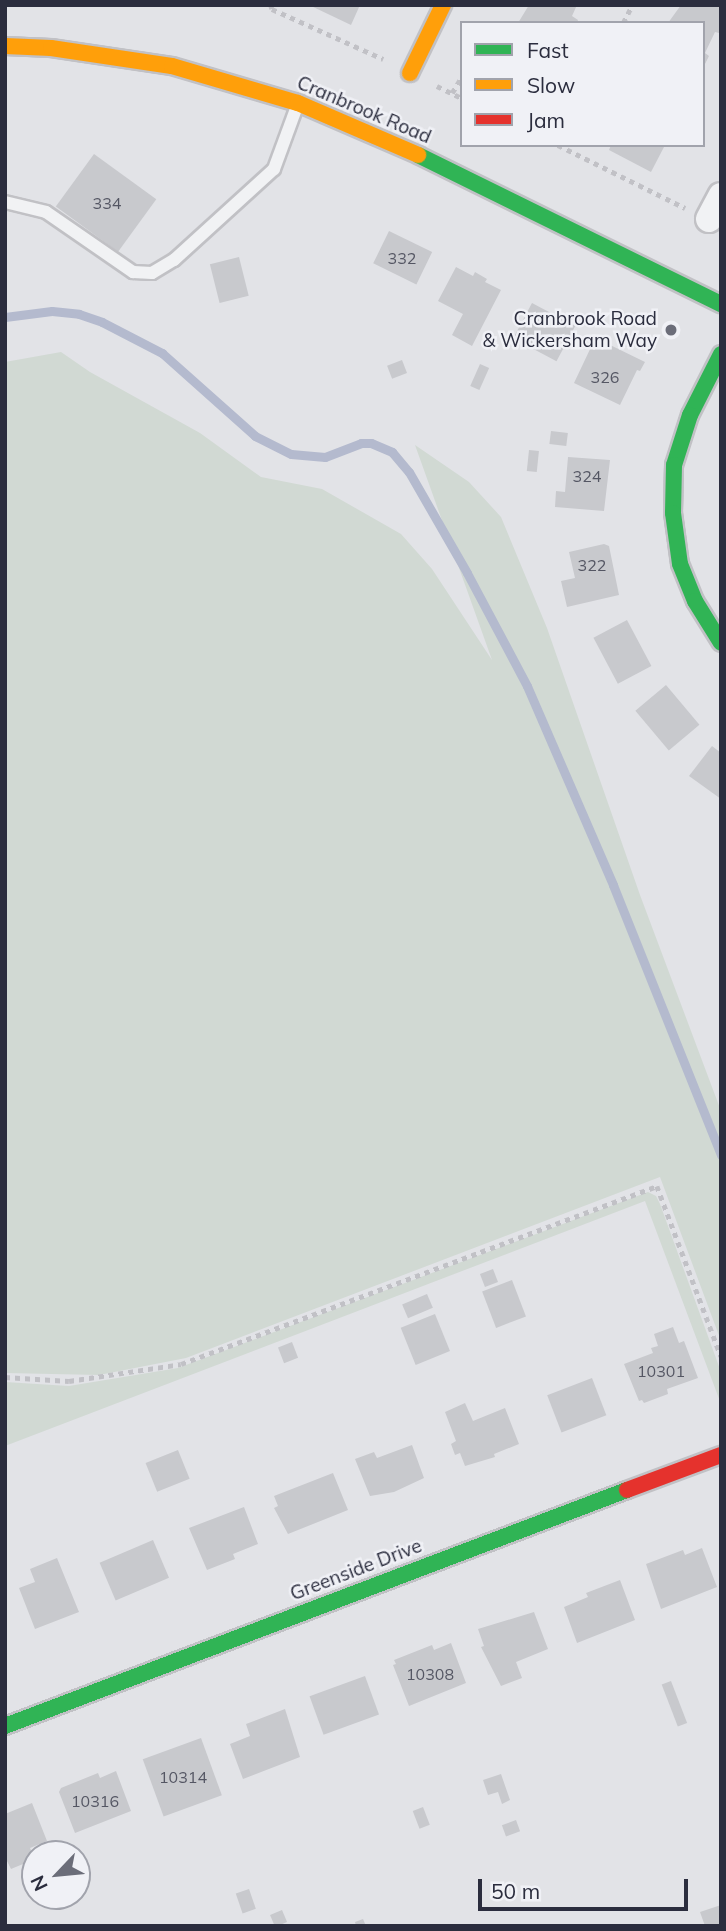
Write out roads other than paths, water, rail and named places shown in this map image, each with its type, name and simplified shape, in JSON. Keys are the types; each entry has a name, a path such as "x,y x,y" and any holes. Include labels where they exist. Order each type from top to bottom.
{"street":[{"path":"410,73 443,5"},
{"name":"Cranbrook Road","path":"5,46 88,52 172,66 298,103 373,133 721,304"},
{"path":"709,219 721,196"},
{"path":"721,354 690,415 674,465 673,513 680,564 695,601 721,643"},
{"name":"Greenside Drive","path":"5,1726 721,1454"}],"lane":[{"path":"5,202 46,212 133,272 152,273 174,260 274,169 298,103"}],"waterway":[{"path":"5,317 52,311 79,314 102,322 162,353 255,436 291,454 325,457 361,443 371,443 392,452 409,472 527,686 613,885 721,1155"}],"place":[{"name":"Cranbrook Road & Wickersham Way","path":"671,330"}]}
